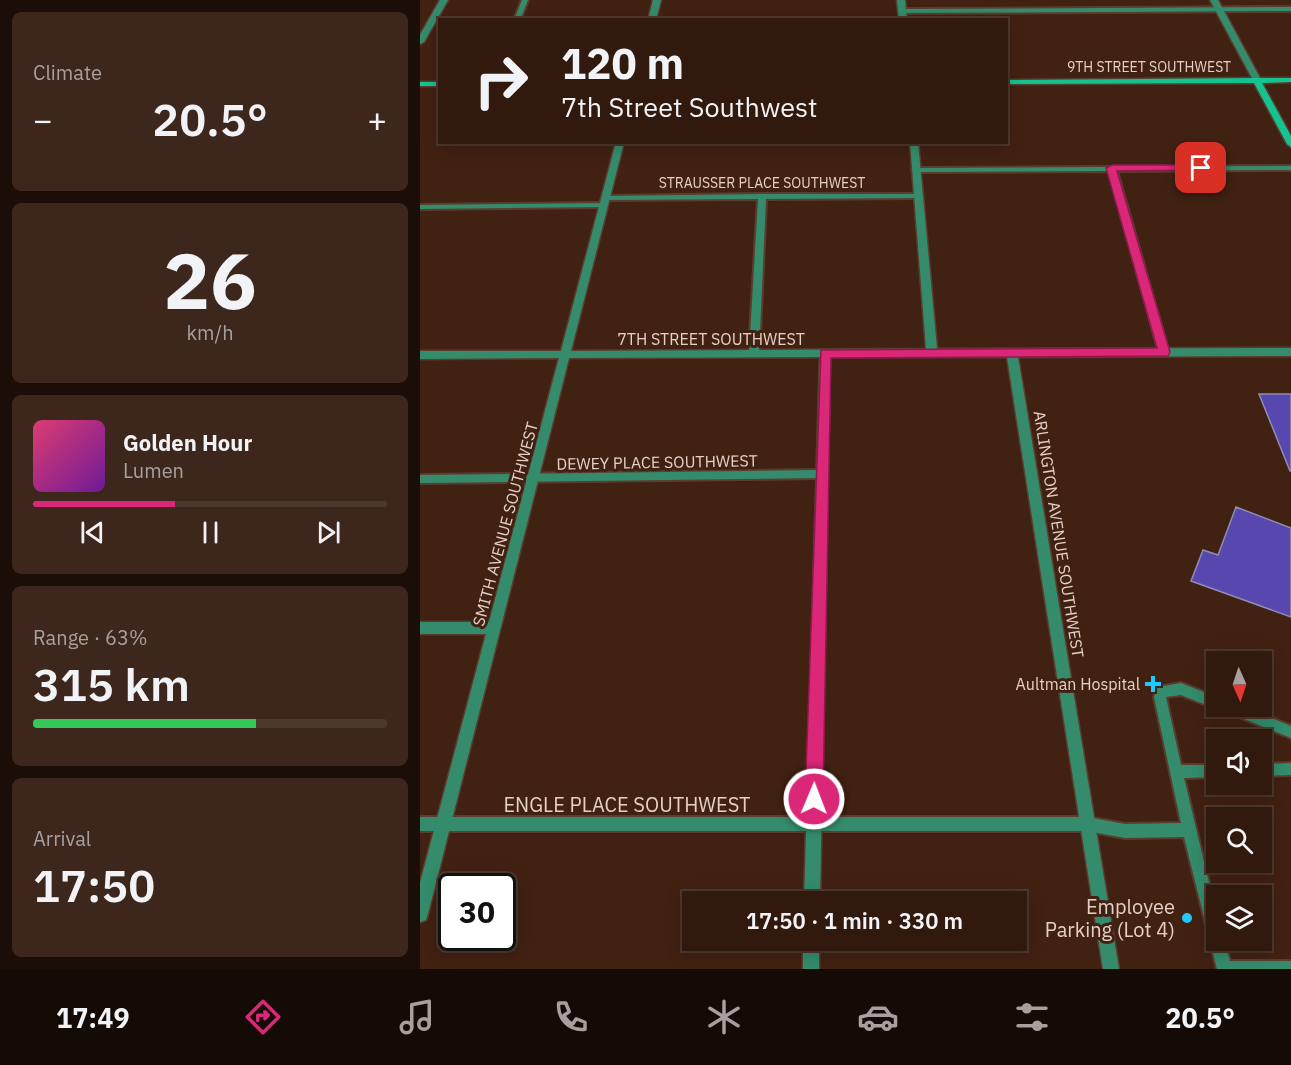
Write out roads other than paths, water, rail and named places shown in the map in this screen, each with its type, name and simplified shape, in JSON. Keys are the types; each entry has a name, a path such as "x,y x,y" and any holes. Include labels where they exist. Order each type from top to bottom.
{"street":[{"path":"420,42 444,0"},
{"path":"652,18 657,0"},
{"path":"901,0 902,15"},
{"path":"1214,0 1291,144"},
{"name":"9TH STREET SOUTHWEST","path":"1008,81 1291,80"},
{"path":"420,84 438,84"},
{"name":"SMITH AVENUE SOUTHWEST","path":"420,914 567,354 620,144"},
{"path":"914,144 932,353"},
{"name":"7TH STREET SOUTHWEST","path":"420,354 1291,352"},
{"path":"812,891 825,353"},
{"name":"ARLINGTON AVENUE SOUTHWEST","path":"1012,353 1111,969"},
{"path":"420,628 495,628"},
{"path":"811,969 812,951"}],"lane":[{"path":"518,18 525,0"},
{"path":"1057,0 1060,10"},
{"path":"902,15 1060,10 1291,9"},
{"path":"1112,168 1164,352"},
{"path":"916,170 1291,168"},
{"path":"753,354 762,196"},
{"name":"STRAUSSER PLACE SOUTHWEST","path":"420,207 762,196 918,196"},
{"name":"DEWEY PLACE SOUTHWEST","path":"420,479 822,474"},
{"path":"1206,699 1181,689 1162,691 1160,698 1206,898"},
{"path":"1254,717 1291,732"},
{"path":"1272,770 1291,769"},
{"path":"1176,772 1206,771"},
{"name":"ENGLE PLACE SOUTHWEST","path":"420,824 813,822 1087,824 1125,831 1189,830"},
{"path":"1220,951 1224,968 1291,968"}],"place":[{"name":"Aultman Hospital","path":"1153,684"},
{"name":"Employee Parking (Lot 4)","path":"1187,918"}]}
